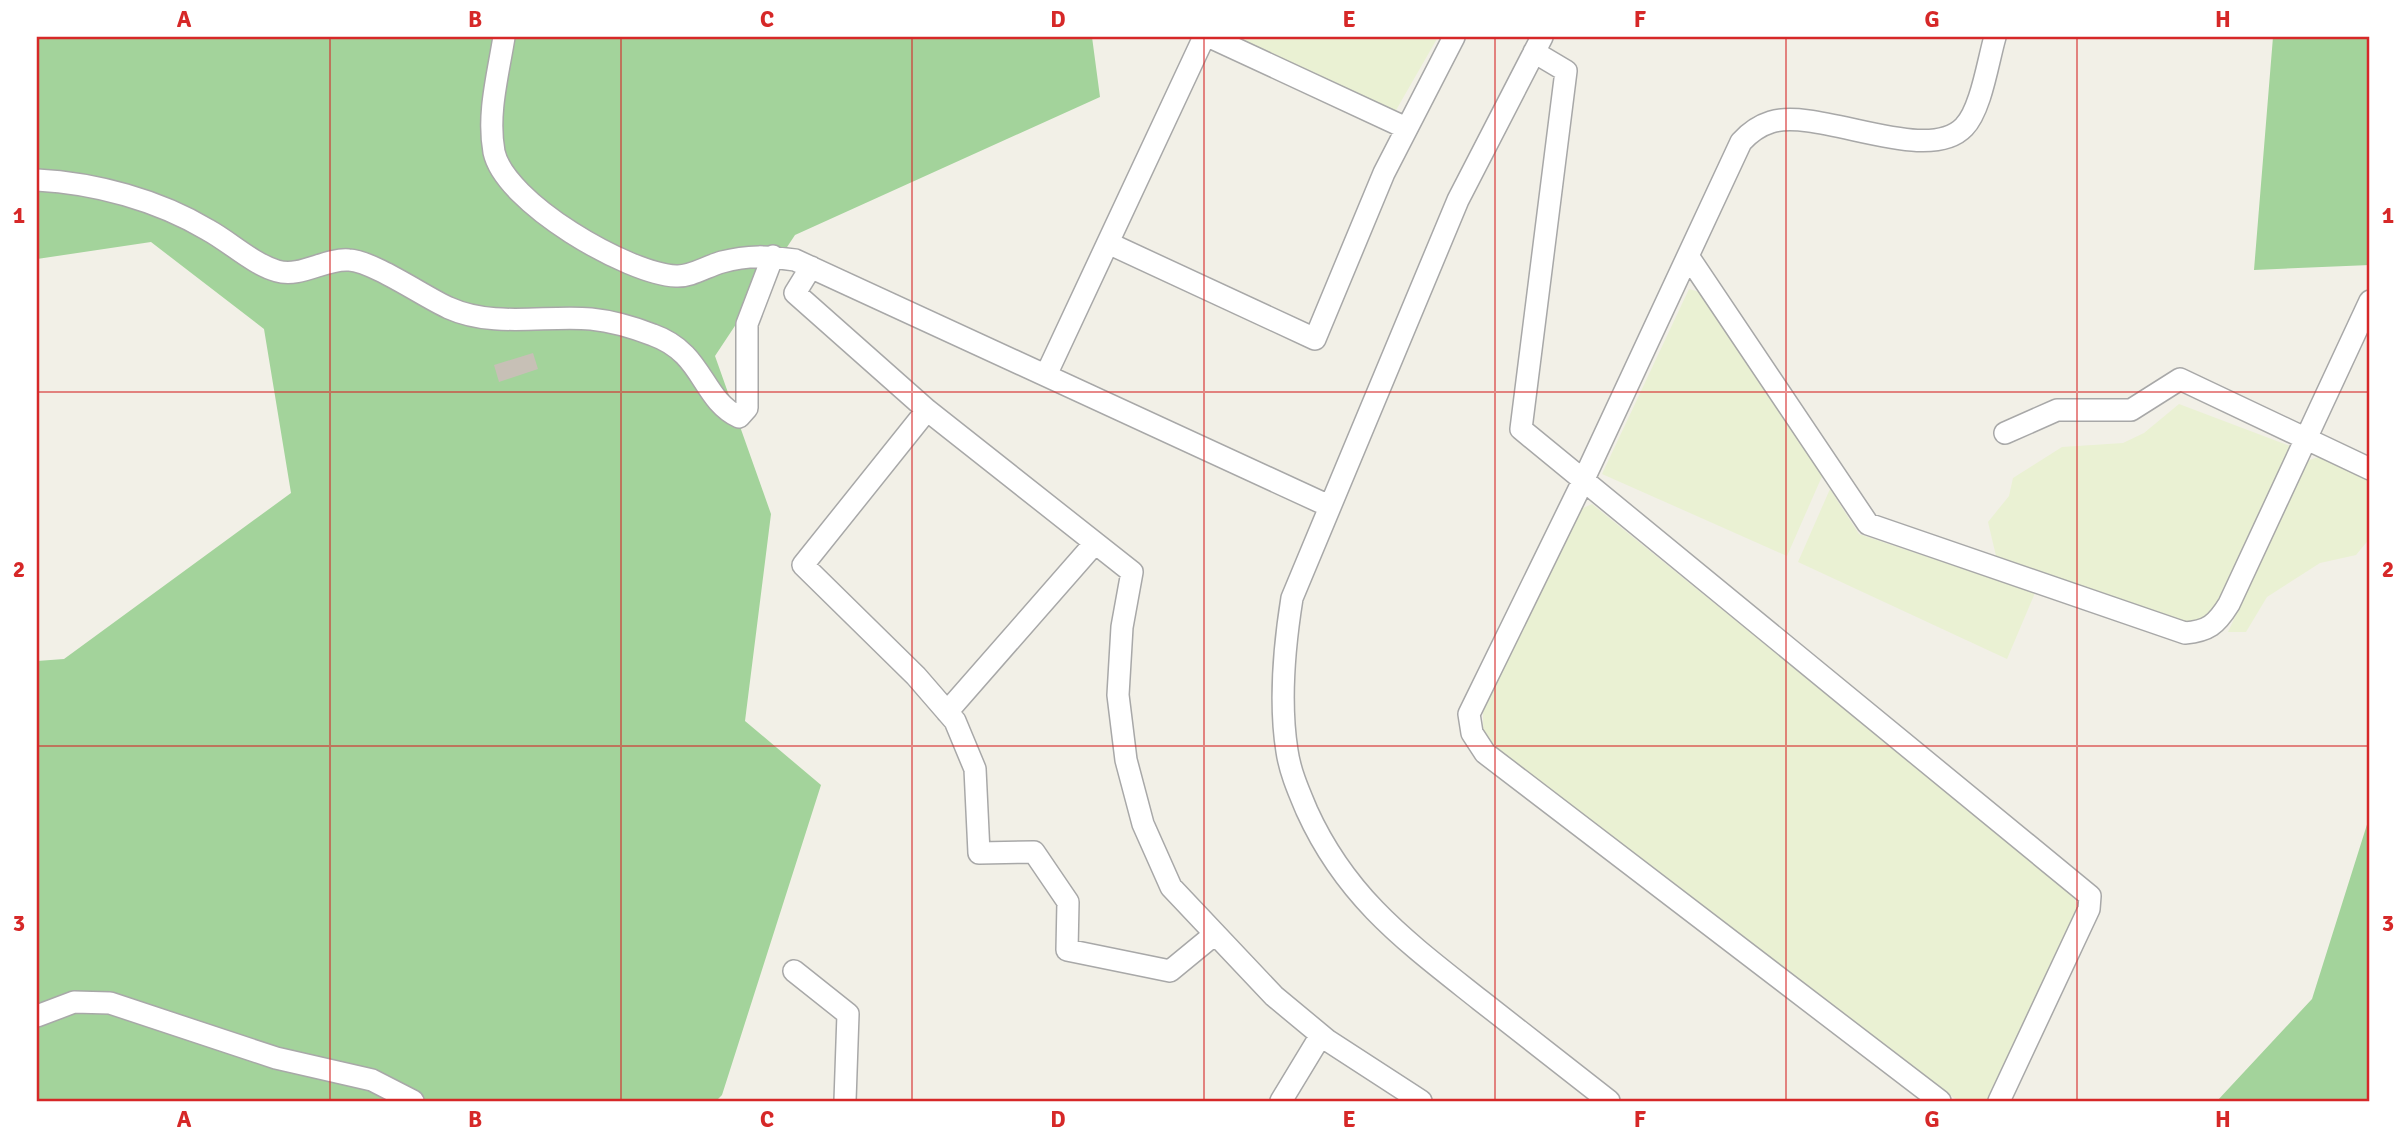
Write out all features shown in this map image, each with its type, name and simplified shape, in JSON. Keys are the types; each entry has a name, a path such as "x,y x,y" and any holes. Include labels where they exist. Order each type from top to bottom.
{"street":[{"path":"504,37 491,118 495,155 513,185 541,213 582,241 663,275 681,276 722,262 761,254 795,260 1329,506"},
{"path":"1046,375 1204,37"},
{"path":"1210,37 1406,128"},
{"path":"1108,243 1315,339 1384,173 1454,37"},
{"path":"1940,1101 1485,753 1472,733 1469,714 1583,481 1741,142 1754,129 1774,120 1802,121 1916,141 1944,138 1963,130 1973,116 1995,37"},
{"path":"1609,1101 1378,916 1345,877 1318,834 1298,792 1287,752 1284,650 1292,598 1458,200 1538,45 1566,71 1521,429 2090,896 2089,909 1999,1101"},
{"path":"37,180 80,183 149,204 206,228 277,271 301,271 351,260 423,292 450,309 524,320 593,319 653,335 689,356 727,411 739,417 747,408 747,324 773,257"},
{"path":"1688,256 1868,524 2185,634 2207,631 2218,622 2370,301"},
{"path":"811,267 795,293 927,410 1132,572 1122,627 1118,695 1126,760 1143,824 1171,887 1274,996 1321,1035 1421,1101"},
{"path":"2004,433 2057,410 2131,410 2180,379 2370,469"},
{"path":"927,410 803,565 916,676 955,721 975,769 979,853 1034,852 1068,902 1067,950 1170,971 1215,933"},
{"path":"947,712 1095,543"},
{"path":"794,971 848,1014 845,1101"},
{"path":"37,1016 74,1002 110,1003 276,1058 372,1080 413,1101"},
{"path":"1281,1101 1321,1035"}],"green space":[{"path":"37,37 1092,37 1100,97 795,235 715,356 771,514 745,721 821,785 722,1095 716,1101 37,1101 37,661 64,659 291,493 264,329 151,242 37,259"},
{"path":"1231,37 1438,37 1395,112"},
{"path":"2273,37 2370,37 2370,265 2254,270"},
{"path":"1689,289 1703,293 1823,474 1787,556 1602,474"},
{"path":"2179,404 2290,446 2211,619 2188,627 1996,556 1988,522 2009,496 2013,478 2062,447 2123,443 2144,433"},
{"path":"2318,457 2370,480 2370,538 2356,555 2320,563 2267,597 2246,632 2228,632 2307,461"},
{"path":"1830,489 1859,534 2035,593 2007,659 1798,562"},
{"path":"1592,504 2074,895 2077,910 1989,1101 1958,1101 1497,748 1483,733 1483,709 1581,509"},
{"path":"2370,815 2370,1101 2217,1101 2312,999"}],"building":[{"path":"533,353 538,369 499,382 494,365"}]}
